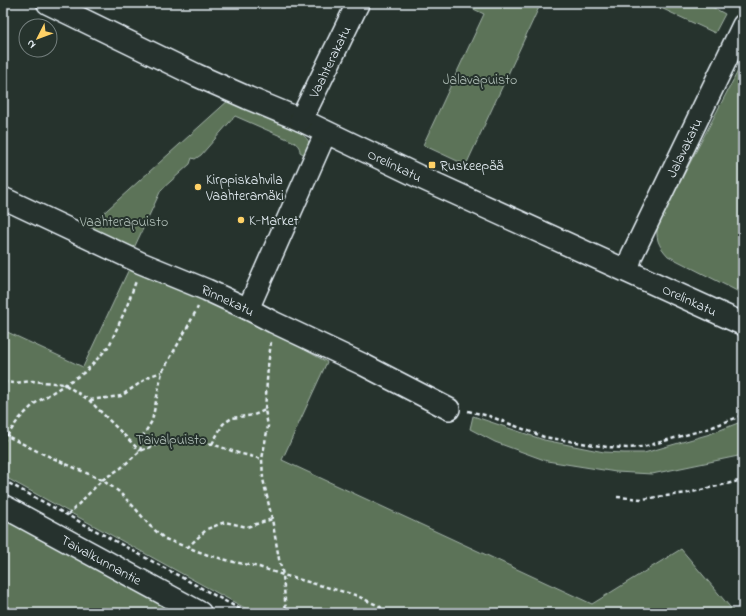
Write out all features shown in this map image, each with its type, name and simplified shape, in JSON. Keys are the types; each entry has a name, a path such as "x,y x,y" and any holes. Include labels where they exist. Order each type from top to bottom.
{"street":[{"name":"Orelinkatu","path":"48,3 76,9 196,75 301,120 429,181 743,324"},
{"name":"Vaahterakatu","path":"301,120 358,3"},
{"name":"Jalavakatu","path":"627,271 632,255 743,25"},
{"path":"248,309 326,132"},
{"name":"Rinnekatu","path":"3,198 141,263 248,309 362,364 449,409"},
{"name":"Taivalkunnantie","path":"3,506 200,613"}],"path":[{"path":"3,442 18,420 34,404 85,372 109,346 127,306 141,263"},
{"path":"140,452 144,434 152,421 162,372 186,330 206,290"},
{"path":"273,322 265,410 268,426 262,459 263,479 283,576 286,613"},
{"path":"89,400 121,396 150,376 162,372"},
{"path":"3,382 15,383 32,381 64,384 89,400 140,452"},
{"path":"449,409 466,410 489,416 544,437 607,447 627,448 643,447 710,428 743,415"},
{"path":"212,444 223,424 232,418 254,415 265,410"},
{"path":"3,434 102,480 118,491 150,526 165,539 208,555 259,567 283,576 355,595 379,606 388,613"},
{"path":"68,515 102,480 121,468 140,452 170,440 212,444 262,459"},
{"path":"3,480 247,613"},
{"path":"617,497 642,499 681,494 743,480"},
{"path":"187,548 207,529 226,522 247,527 272,519"}],"green space":[{"name":"Jalavapuisto","path":"461,3 541,3 466,165 423,145 484,14"},
{"path":"650,3 705,3 725,14 715,33"},
{"path":"739,69 743,71 743,294 668,256 660,245 657,237 658,224"},
{"name":"Vaahterapuisto","path":"230,99 301,133 309,143 306,156 300,152 298,146 292,141 235,116 201,155 195,159 192,158 190,164 161,190 134,248 88,227"},
{"name":"Taivalpuisto","path":"129,269 246,318 327,362 282,460 592,604 681,549 735,613 254,613 3,476 3,330 83,367"},
{"path":"473,416 544,440 604,452 624,453 644,453 710,434 743,421 743,455 652,474 616,472 547,461 495,442 470,429"},
{"path":"3,519 177,613 6,613 3,611"}],"place":[{"name":"Ruskeepää","path":"432,165"},
{"name":"Kirppiskahvila Vaahteramäki","path":"198,187"},
{"name":"K-Market","path":"241,220"}]}
